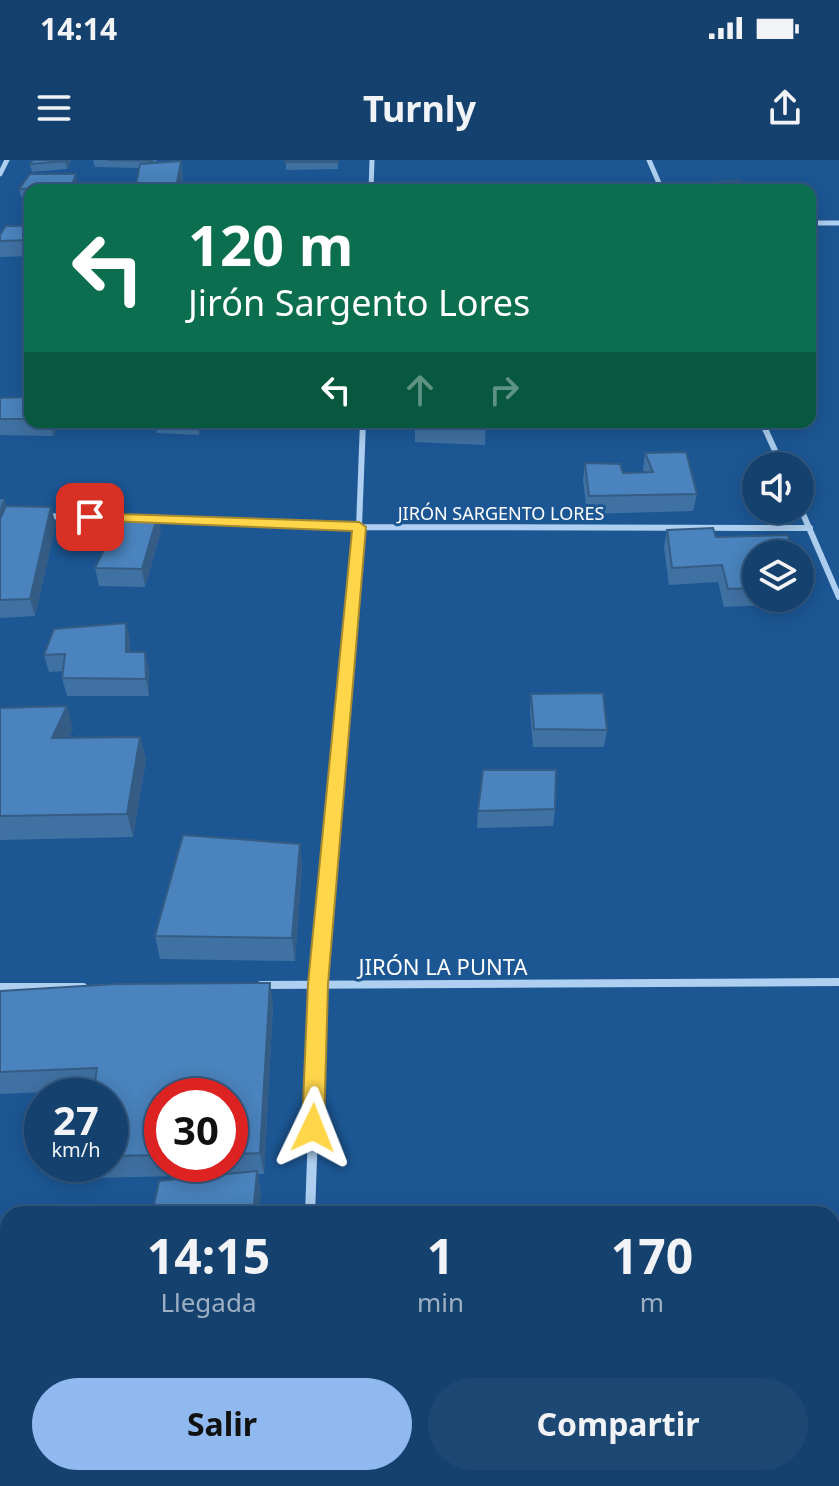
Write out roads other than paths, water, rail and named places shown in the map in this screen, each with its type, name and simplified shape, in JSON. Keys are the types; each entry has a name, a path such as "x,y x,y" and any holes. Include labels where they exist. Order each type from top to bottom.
{"street":[{"path":"0,174 7,160"},
{"path":"371,184 372,160"},
{"path":"649,160 659,184"},
{"path":"816,223 839,223"},
{"path":"310,1206 318,984 359,527 363,428"},
{"path":"765,428 776,452"},
{"name":"JIRÓN SARGENTO LORES","path":"31,515 359,527 810,528"},
{"path":"808,524 839,597"},
{"name":"JIRÓN LA PUNTA","path":"254,985 839,982"},
{"path":"0,987 95,986"}]}
